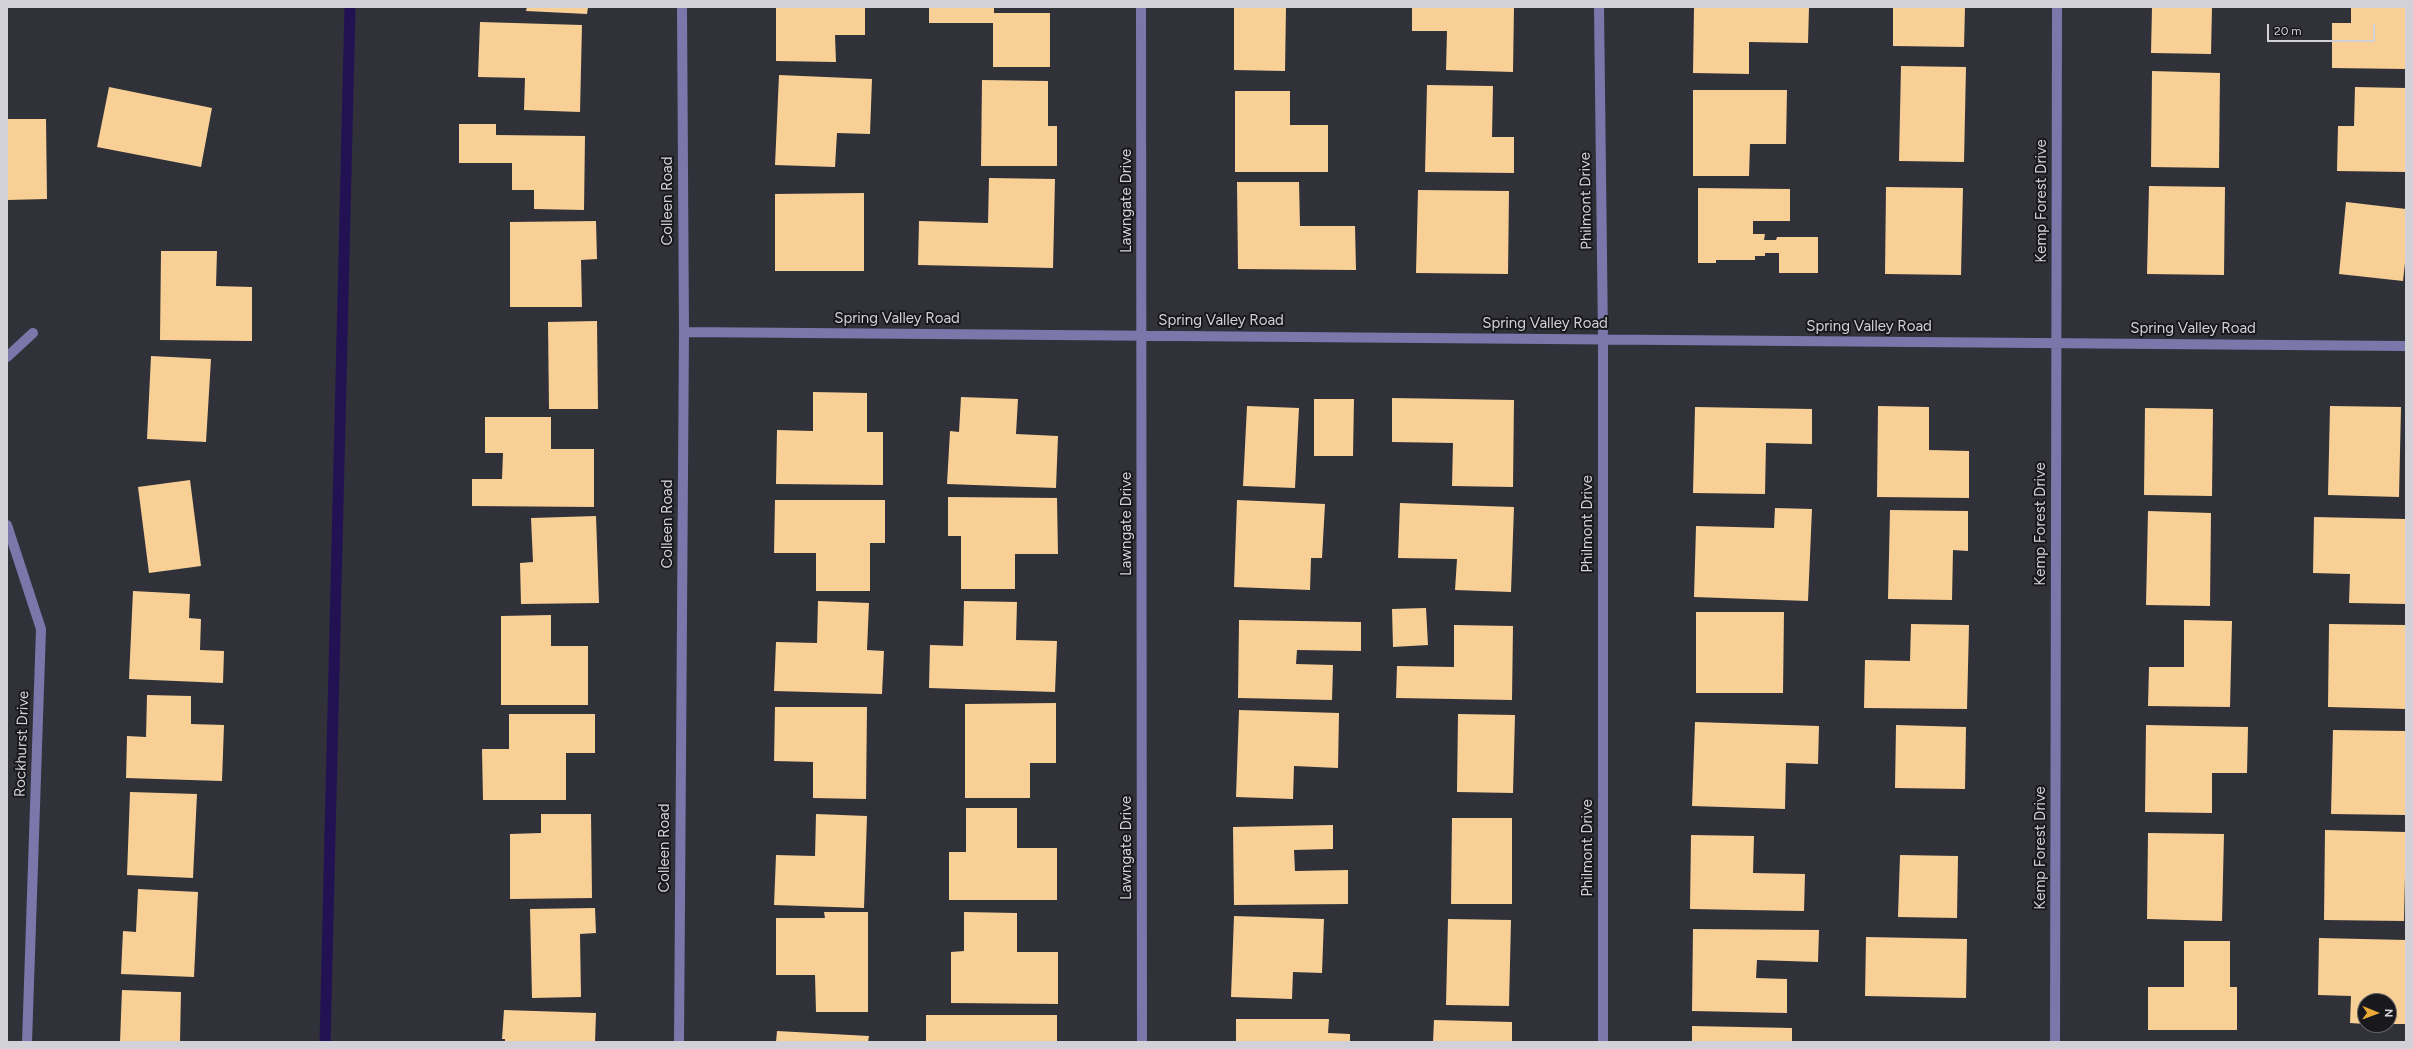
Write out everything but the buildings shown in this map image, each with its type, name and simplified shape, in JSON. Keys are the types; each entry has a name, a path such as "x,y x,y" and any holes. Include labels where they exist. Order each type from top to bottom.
{"street":[{"name":"Colleen Road","path":"679,1042 684,332 682,7"},
{"name":"Lawngate Drive","path":"1141,7 1142,1042"},
{"name":"Philmont Drive","path":"1599,7 1603,339 1603,1042"},
{"name":"Kemp Forest Drive","path":"2055,1042 2057,7"},
{"name":"Spring Valley Road","path":"684,332 2406,346"},
{"path":"7,357 33,333"},
{"name":"Rockhurst Drive","path":"7,525 41,629 27,1042"}],"waterway":[{"path":"325,1042 350,7"}]}
